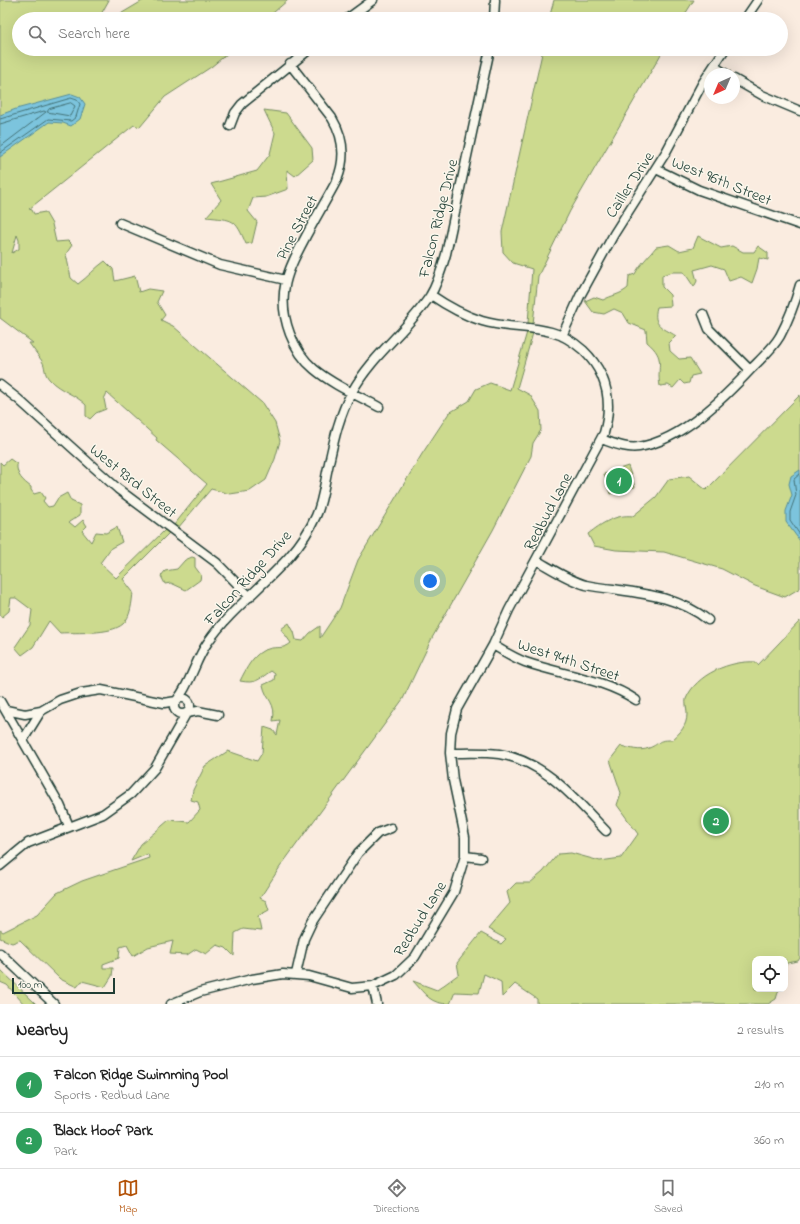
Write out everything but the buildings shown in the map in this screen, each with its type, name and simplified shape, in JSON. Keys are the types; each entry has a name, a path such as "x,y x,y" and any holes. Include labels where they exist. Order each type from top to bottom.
{"street":[{"path":"357,12 373,0"},
{"path":"494,0 494,12"},
{"path":"750,12 758,0"},
{"path":"230,126 235,113 242,104 301,56"},
{"name":"Falcon Ridge Drive","path":"176,701 186,689 207,642 289,555 316,516 323,494 337,429 352,392 369,366 431,295 446,254 488,56"},
{"name":"Cailler Drive","path":"562,336 580,296 614,234 656,169 720,56"},
{"name":"Pine Street","path":"290,64 338,127 343,148 343,159 337,180 297,250 286,280 284,304 285,316 291,336 300,353 320,374 352,392"},
{"path":"740,82 762,95 800,111"},
{"name":"West 96th Street","path":"656,169 699,190 800,225"},
{"path":"120,223 220,265 286,280"},
{"path":"601,439 618,446 638,448 661,440 687,426 713,407 750,370 780,336 792,311 800,285"},
{"name":"Redbud Lane","path":"173,1004 200,992 252,979 283,974 296,974 352,988 373,986 396,975 415,957 454,892 465,856 465,837 453,780 450,753 451,733 456,709 493,645 509,610 601,439 608,415 609,403 606,383 596,366 588,355 562,336 542,330 482,321 452,308 431,295"},
{"path":"703,314 709,329 750,370"},
{"name":"West 93rd Street","path":"0,385 24,404 118,489 217,563 250,597"},
{"path":"352,392 379,407"},
{"path":"536,560 574,581 587,585 652,594 672,600 698,612 708,620"},
{"name":"West 94th Street","path":"493,645 525,662 610,686 624,692 636,700"},
{"path":"0,866 28,843 103,814 131,794 155,768 171,742 176,729 188,708 186,689"},
{"path":"6,710 25,714 41,711 60,700 82,693 101,690 164,703 176,701 182,698 188,708 218,715"},
{"path":"0,701 60,806 69,826"},
{"path":"176,701 174,704 176,729"},
{"path":"164,703 181,714 188,708"},
{"path":"23,740 41,711"},
{"path":"450,753 499,754 532,764 560,783 606,831"},
{"path":"296,974 304,939 312,922 358,853 378,833 391,828"},
{"path":"465,856 481,858"},
{"path":"0,953 54,1004"},
{"path":"373,986 377,1004"}],"green space":[{"path":"0,0 109,0 102,12 12,12 12,56 224,56 211,67 165,97 140,127 134,125 29,209 32,210 34,214 45,212 52,224 56,242 68,241 72,245 66,254 71,278 78,284 105,261 113,269 115,281 135,276 139,292 148,289 162,291 157,302 165,315 161,320 173,326 262,403 275,423 280,441 275,459 266,480 250,491 230,494 211,489 178,528 174,525 207,484 156,440 157,438 107,393 104,399 106,409 96,413 90,419 86,416 86,405 82,401 58,387 48,377 42,361 29,343 33,343 0,318","holes":["17,235 19,240 19,249 12,253"]},
{"path":"144,0 288,0 274,12 124,12"},
{"path":"554,0 694,0 686,12 551,12"},
{"path":"541,56 660,56 570,211 538,276 533,324 528,323 532,269 513,263 503,252 502,232"},
{"path":"264,110 286,113 312,148 313,160 295,176 287,170 288,189 266,197 253,198 248,211 257,222 252,243 246,244 239,229 232,222 223,219 206,217 221,200 211,184 257,171 270,154 275,133"},
{"path":"698,236 721,248 732,246 743,252 754,252 758,246 768,253 768,260 759,258 752,283 741,277 729,281 724,269 712,265 694,270 697,281 694,287 684,272 673,272 662,275 662,287 670,295 671,306 657,307 657,323 676,336 669,343 670,351 679,359 690,358 700,374 691,376 689,383 684,384 680,380 673,388 668,385 660,386 659,358 657,353 647,342 646,330 629,323 623,313 614,309 604,314 593,312 585,301 594,297 603,300 619,294 628,288 629,276 635,274 642,263 656,247 669,245 679,251 693,248"},
{"path":"527,332 533,333 517,388 530,395 540,411 541,430 533,443 531,456 493,530 432,638 403,699 280,867 260,898 266,901 269,910 258,916 261,931 243,929 235,933 234,956 226,948 217,945 206,954 196,949 187,955 170,954 173,941 148,947 133,956 127,945 120,947 119,958 103,964 103,968 113,968 112,976 105,987 82,981 77,987 60,979 20,940 12,943 0,938 0,930 3,932 37,915 57,893 82,881 149,858 148,854 131,861 141,844 169,820 189,822 200,810 198,802 191,800 193,790 205,766 228,751 257,761 262,753 264,727 273,730 277,735 280,720 273,721 274,710 263,685 274,680 275,674 271,671 253,682 240,681 248,666 255,657 263,651 271,648 283,647 291,643 281,629 289,623 296,640 303,641 310,633 320,626 320,638 340,608 358,560 422,454 449,413 469,401 476,389 490,383 510,390"},
{"path":"800,395 800,588 785,597 755,586 722,569 664,552 616,550 594,546 588,534 609,520 621,516 633,516 656,497 669,479 689,476 706,490"},
{"path":"10,459 17,464 19,475 31,487 34,494 41,492 45,498 43,501 48,507 53,506 58,498 67,493 71,501 80,505 80,515 69,522 75,527 83,520 87,526 82,531 91,542 96,532 106,533 117,527 122,542 111,548 100,563 116,578 166,529 170,532 123,579 133,592 132,604 126,621 117,628 84,633 60,633 49,621 33,647 22,655 15,647 30,625 32,610 16,598 11,598 9,611 2,617 0,614 0,462 3,465"},
{"path":"628,466 635,487 610,494 604,474"},
{"path":"192,557 195,558 195,567 201,575 200,580 186,590 171,583 165,584 161,576 165,571 177,569 185,560"},
{"path":"800,621 800,958 798,961 788,963 788,956 752,956 752,992 778,992 776,999 768,1004 537,1004 537,999 515,984 502,997 501,982 484,974 479,993 455,992 450,1004 443,1004 433,1000 425,994 413,981 437,990 459,974 457,963 481,933 501,944 506,939 488,929 510,903 507,892 516,883 530,883 543,872 558,854 571,853 600,861 621,858 638,834 617,805 621,793 610,760 621,746 642,750 661,741 672,740 684,726 687,718 686,699 691,690 698,682 715,670 736,663 756,662 758,665"},
{"path":"0,969 36,1004 24,1004 7,985 0,982"}],"water":[{"path":"72,94 80,97 85,104 80,119 71,126 63,123 49,122 0,157 0,115 16,109"},
{"path":"800,470 800,541 786,522 786,511 792,495 789,484 791,476"},
{"path":"613,473 618,486 611,488 607,475"}],"place":[{"name":"Falcon Ridge Swimming Pool","path":"619,481"},
{"name":"Black Hoof Park","path":"716,821"}]}
